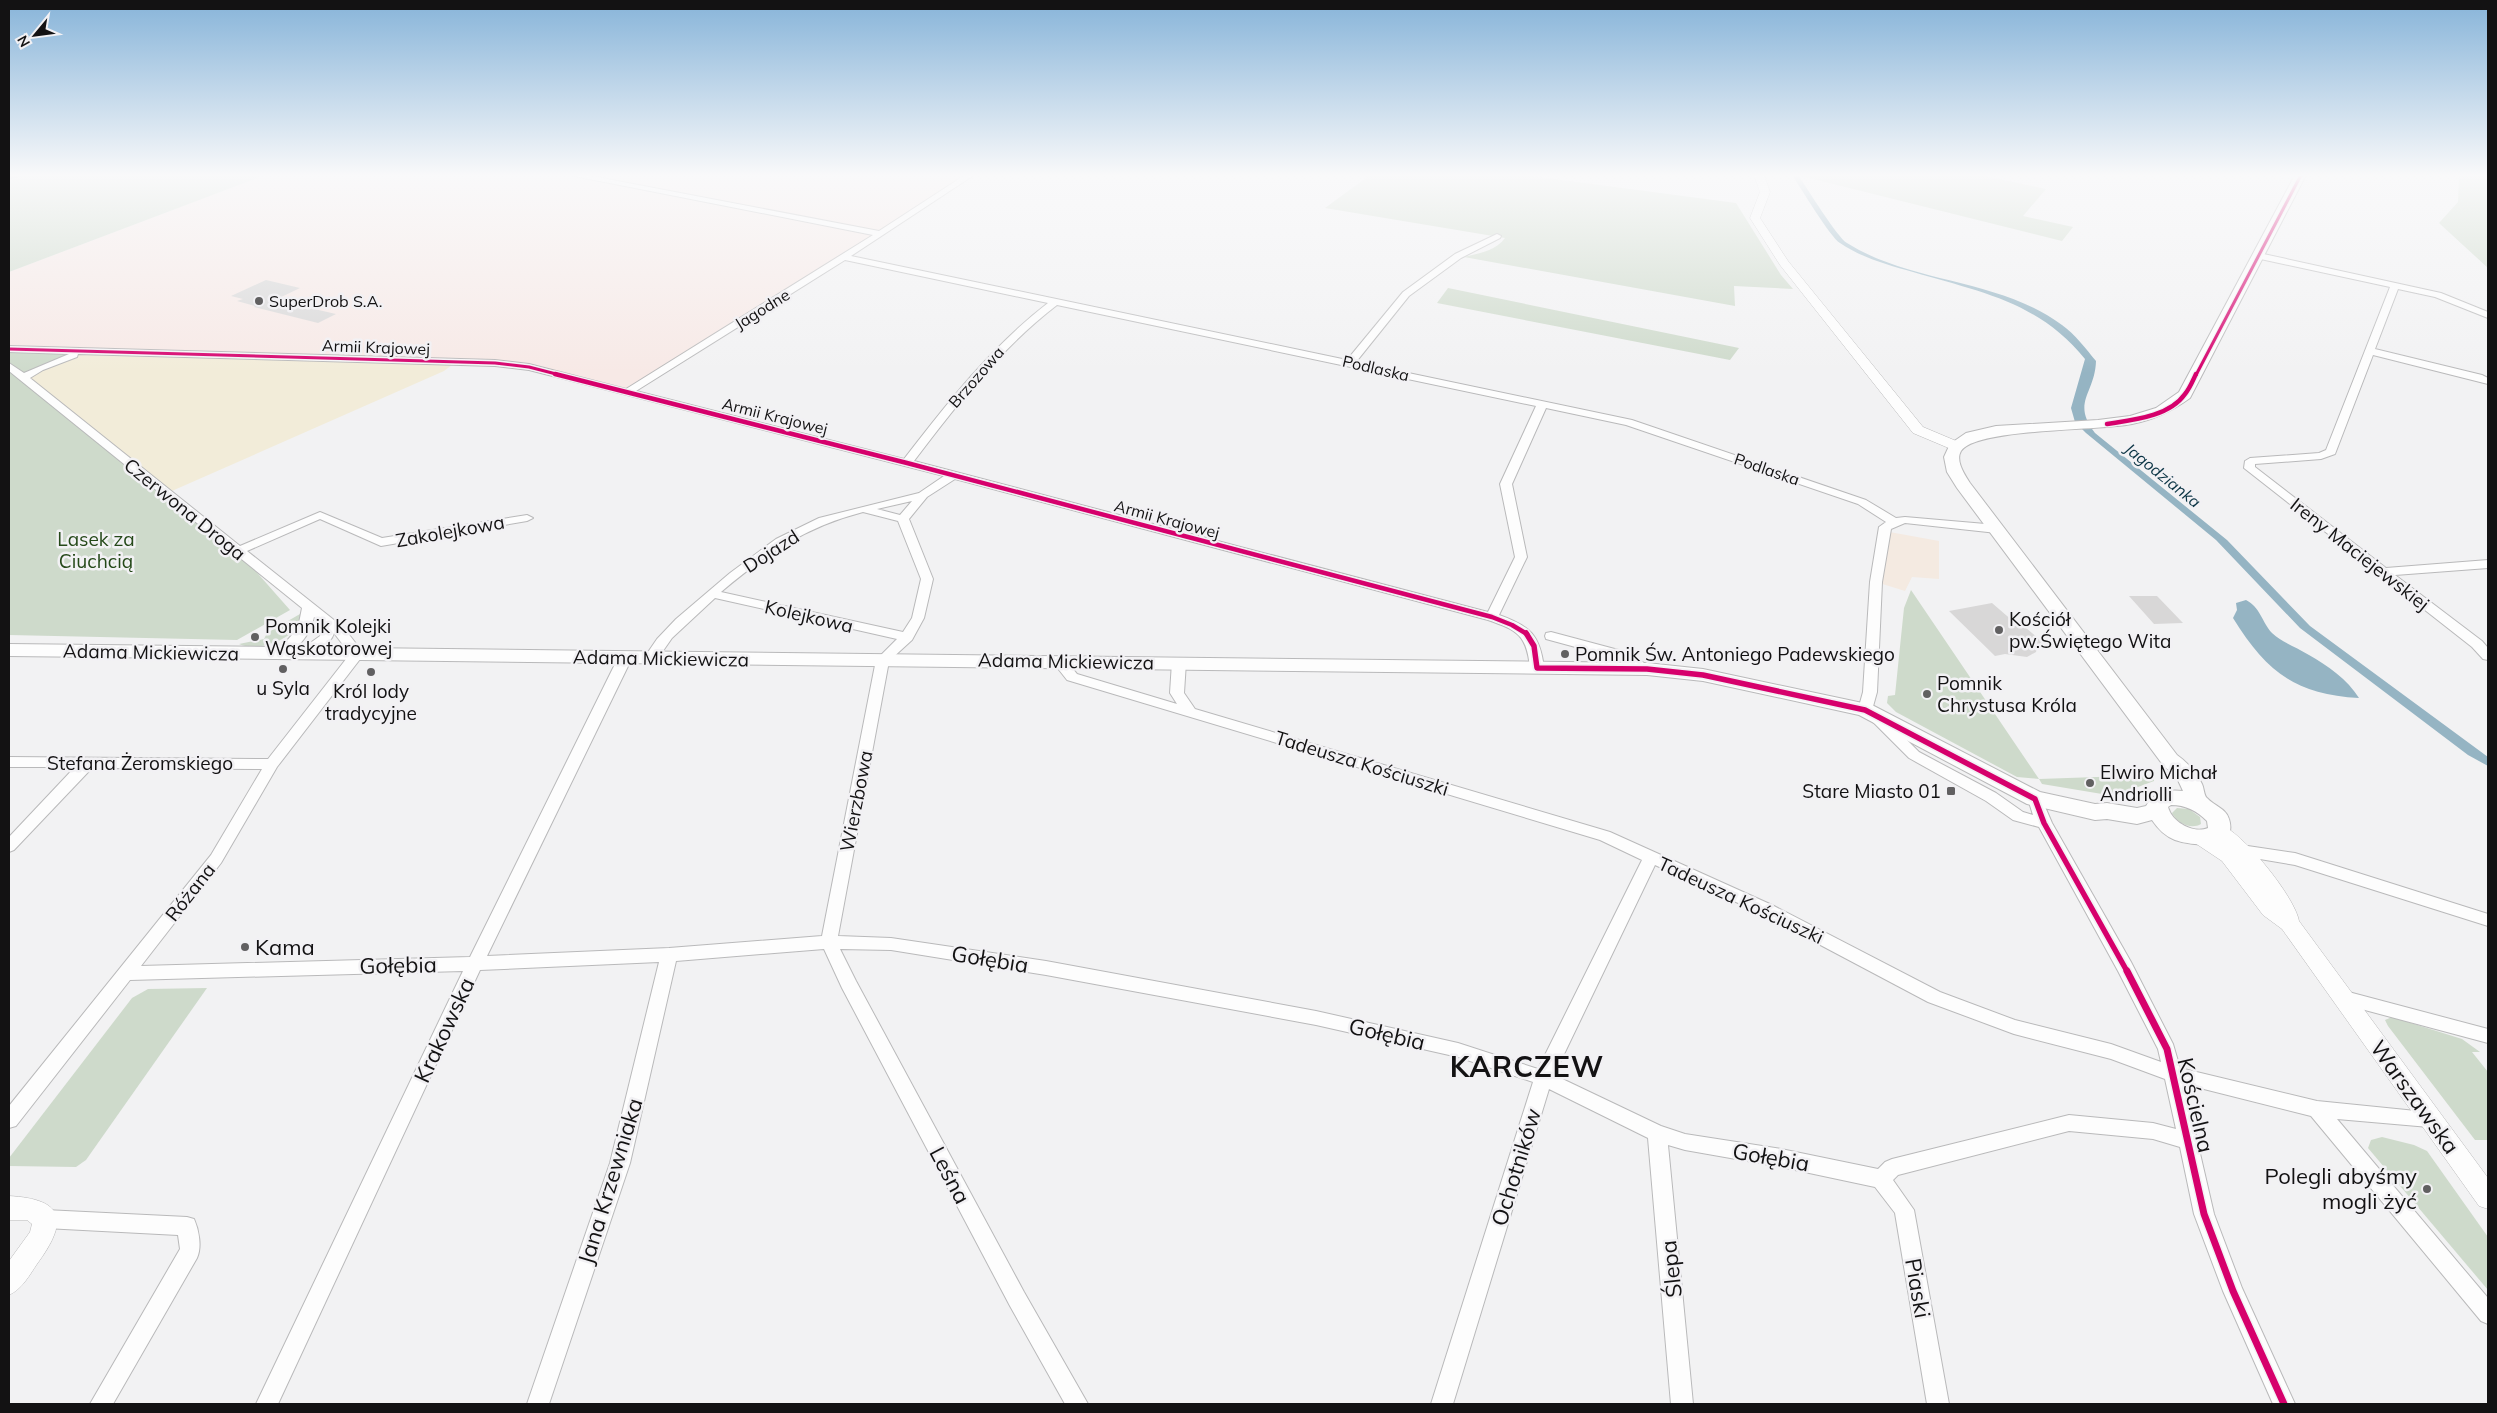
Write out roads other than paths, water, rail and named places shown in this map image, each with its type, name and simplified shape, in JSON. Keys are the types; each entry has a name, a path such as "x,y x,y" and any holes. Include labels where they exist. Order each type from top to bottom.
{"main road":[{"path":"2196,802 2193,786 2188,777 2183,770 2170,760 1956,474 1951,458 1956,446 1976,436 1990,432 2107,424 2153,415 2169,408 2185,395 2267,241"},
{"name":"Adama Mickiewicza","path":"9,650 625,658 1058,660 1647,669 1702,675 1870,712 2003,784 2035,799 2095,812 2109,820 2131,826 2152,828 2163,818"},
{"path":"2170,760 2175,788 2174,797"},
{"path":"2174,797 2196,802 2214,814 2220,824 2211,834 2182,833 2163,818 2159,802 2174,797"}],"street":[{"name":"Jagodne","path":"628,392 867,241"},
{"path":"1351,362 1406,294 1458,256 1487,241"},
{"path":"1770,241 1784,262 1918,430 1928,436 1956,446"},
{"path":"2259,256 2438,294 2488,315"},
{"name":"Podlaska","path":"844,257 1351,362 1628,422 1675,436 1862,502 1894,522"},
{"path":"2250,461 2321,456 2332,452 2395,286"},
{"name":"Brzozowa","path":"907,463 985,362 1023,325 1056,300"},
{"name":"Armii Krajowej","path":"9,349 496,363 528,367 907,463 1492,617 1518,626 1532,638 1536,648 1537,668"},
{"path":"2370,351 2488,381"},
{"path":"23,378 40,368 84,352"},
{"name":"Czerwona Droga","path":"9,366 339,631 357,654"},
{"path":"1492,617 1521,557 1506,484 1527,434 1543,403"},
{"name":"Ireny Maciejewskiej","path":"2250,461 2249,468 2477,644"},
{"name":"Dojazd","path":"903,518 923,495 953,475"},
{"name":"Dojazd","path":"651,658 660,641 712,594 761,553 794,533 839,516 923,495"},
{"path":"864,510 903,518 927,579 918,618 907,637 883,660"},
{"name":"Zakolejkowa","path":"238,551 320,515 381,542 526,518"},
{"path":"1997,529 1914,520 1894,522 1885,527 1876,582 1870,712 1914,755 1991,797 2018,816 2044,823"},
{"path":"2384,572 2488,564"},
{"name":"Kolejkowa","path":"712,594 907,637"},
{"path":"283,654 303,632 309,621 308,608"},
{"path":"304,654 326,638 330,624"},
{"path":"1551,636 1622,655 1647,669"},
{"path":"2477,644 2488,656"},
{"name":"Różana","path":"9,1120 216,859 272,764 357,654"},
{"name":"Krakowska","path":"267,1404 476,963 625,658"},
{"name":"Wierzbowa","path":"829,942 883,660"},
{"name":"Tadeusza Kościuszki","path":"1058,660 1072,677 1606,836 1766,909 1934,997 2014,1027 2111,1052 2174,1074 2317,1109 2430,1119"},
{"path":"1179,662 1177,693 1189,712"},
{"name":"Stefana Żeromskiego","path":"9,762 272,764"},
{"path":"9,846 87,764"},
{"name":"Kościelna","path":"2035,799 2044,823 2125,967 2167,1049 2204,1214 2233,1290 2284,1404"},
{"path":"2211,834 2241,851 2295,859 2488,920"},
{"path":"2211,834 2270,909 2289,923"},
{"path":"2241,851 2286,909 2289,923"},
{"name":"Ochotników","path":"1442,1404 1543,1078 1651,858"},
{"name":"Warszawska","path":"2289,923 2488,1198"},
{"name":"Gołębia","path":"127,973 476,963 669,955 829,942 891,944 1046,968 1307,1016 1458,1050 1543,1078 1657,1134 1685,1142 1781,1158 1881,1179"},
{"name":"Leśna","path":"829,942 842,972 988,1246 1077,1404"},
{"name":"Jana Krzewniaka","path":"538,1404 620,1162 669,955"},
{"path":"2341,997 2488,1036"},
{"path":"2317,1109 2488,1314"},
{"path":"1881,1179 1892,1168 2069,1123 2153,1131 2188,1141"},
{"name":"Ślepa","path":"1657,1134 1682,1404"},
{"name":"Piaski","path":"1881,1179 1904,1210 1938,1404"},
{"path":"9,1208 32,1209 45,1219 187,1226 190,1251 101,1404"},
{"path":"9,1282 42,1236 45,1219"}],"water":[{"path":"1837,241 1844,241 1872,256 1899,266 2011,298 2037,310 2067,329 2096,361 2095,372 2085,405 2088,422 2095,433 2227,540 2310,626 2488,757 2488,766 2468,755 2300,628 2216,540 2075,422 2071,408 2085,359 2048,324 2028,312 1985,293 1885,264 1866,257"},
{"path":"2246,600 2255,607 2272,633 2330,668 2349,685 2359,698 2336,696 2299,685 2270,666 2257,652 2233,618 2237,610 2236,603"}],"place":[{"name":"SuperDrob S.A.","path":"259,301"},
{"name":"Kościół pw.Świętego Wita","path":"1999,630"},
{"name":"Pomnik Kolejki Wąskotorowej","path":"255,637"},
{"name":"Pomnik Św. Antoniego Padewskiego","path":"1565,654"},
{"name":"u Syla","path":"283,669"},
{"name":"Król lody tradycyjne","path":"371,672"},
{"name":"Pomnik Chrystusa Króla","path":"1927,694"},
{"name":"Elwiro Michał Andriolli","path":"2090,783"},
{"name":"Stare Miasto 01","path":"1951,791"},
{"name":"Kama","path":"245,947"},
{"name":"Polegli abyśmy mogli żyć","path":"2427,1189"}],"district":[{"name":"KARCZEW","path":"1527,1067"}],"water label":[{"name":"Jagodzianka","path":"2163,475"}],"park label":[{"name":"Lasek za Ciuchcią","path":"96,550"}]}
